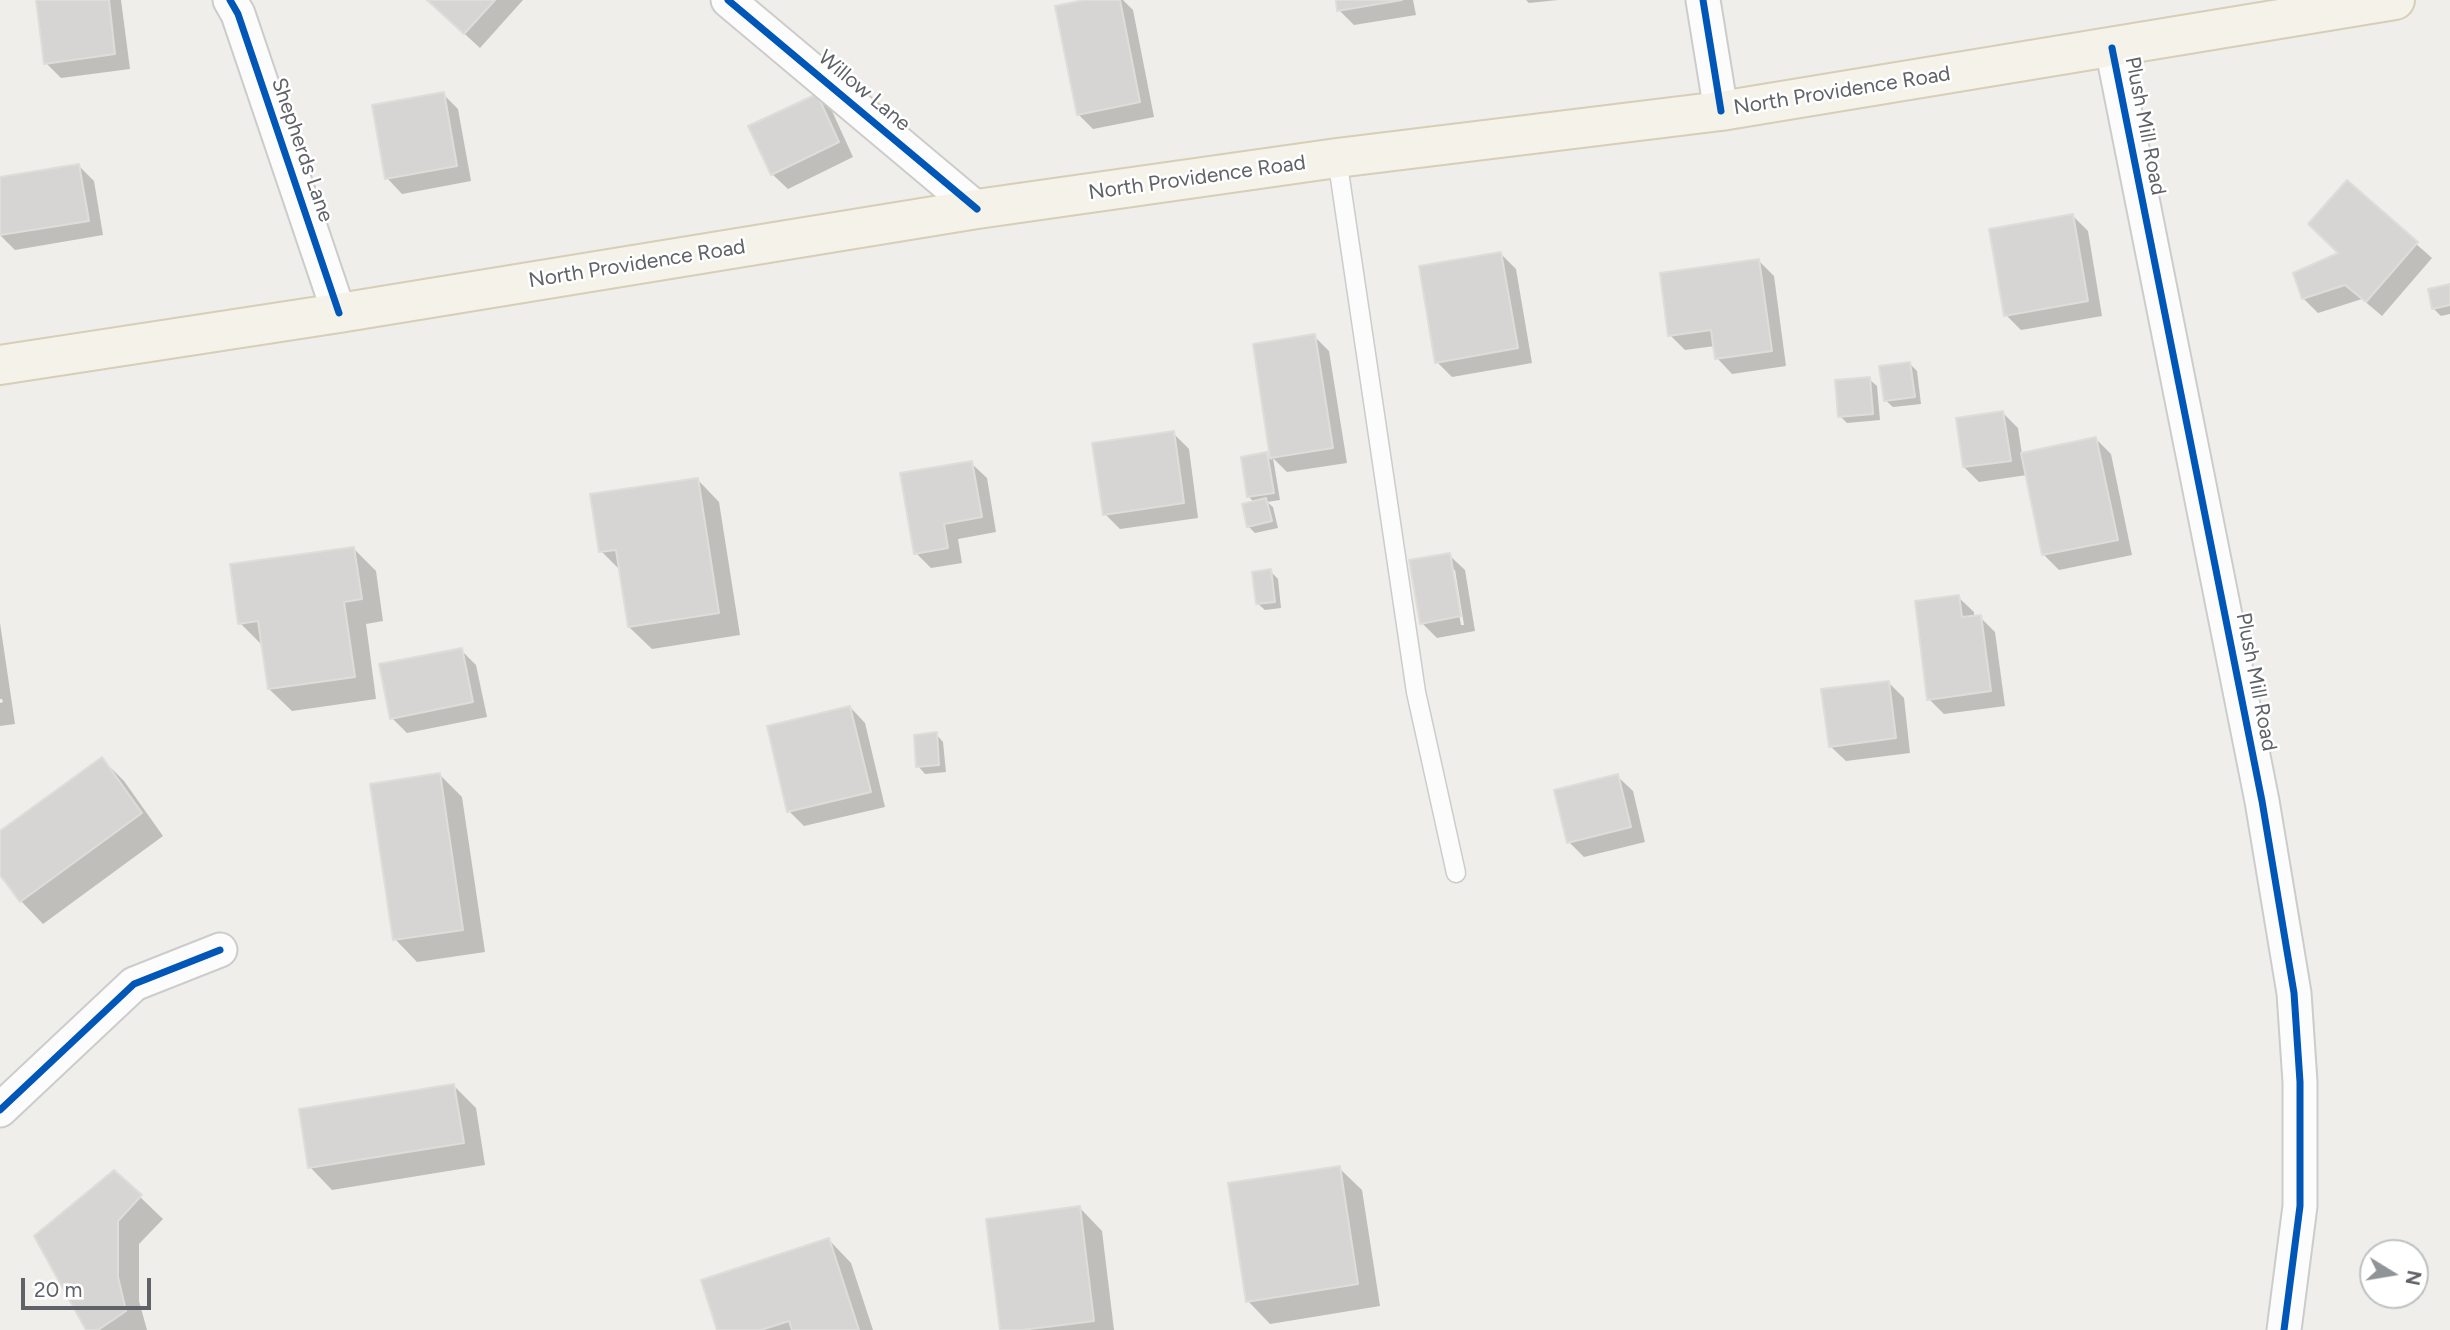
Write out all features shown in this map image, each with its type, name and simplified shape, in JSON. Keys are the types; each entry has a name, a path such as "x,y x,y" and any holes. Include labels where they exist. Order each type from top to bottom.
{"main road":[{"name":"North Providence Road","path":"0,365 339,313 976,209 1337,158 1721,111 2395,0"}],"street":[{"name":"Shepherds Lane","path":"230,0 238,14 339,313"},
{"name":"Willow Lane","path":"728,0 976,209"},
{"path":"1703,0 1721,111"},
{"name":"Plush Mill Road","path":"2112,48 2262,801 2294,993 2300,1082 2300,1206 2284,1330"},
{"path":"0,1110 134,984 220,950"}],"lane":[{"path":"1337,158 1416,692 1457,873"}],"building":[{"path":"36,0 109,0 115,54 44,64"},
{"path":"427,0 495,0 464,34"},
{"path":"1084,0 1120,0 1140,102 1077,115 1055,6"},
{"path":"1336,0 1402,0 1337,11"},
{"path":"444,92 457,166 385,179 372,105"},
{"path":"817,94 839,142 771,175 748,126"},
{"path":"79,164 89,221 0,235 0,177"},
{"path":"2347,180 2418,242 2366,302 2345,285 2302,299 2293,273 2338,253 2308,224"},
{"path":"2073,214 2088,301 2004,316 1989,229"},
{"path":"1501,252 1518,348 1435,363 1419,266"},
{"path":"1759,259 1772,351 1715,359 1711,330 1668,336 1660,273"},
{"path":"2450,284 2450,305 2432,309 2428,289"},
{"path":"1315,334 1333,448 1270,458 1253,344"},
{"path":"1910,362 1915,397 1884,401 1879,366"},
{"path":"1870,377 1873,414 1838,417 1835,380"},
{"path":"2003,411 2011,461 1963,467 1956,418"},
{"path":"1174,431 1184,503 1103,515 1092,443"},
{"path":"2096,437 2118,540 2042,555 2021,453"},
{"path":"1267,452 1274,493 1247,497 1241,457"},
{"path":"972,461 982,517 944,524 948,548 914,554 900,473"},
{"path":"698,478 719,613 628,627 616,550 599,552 590,494"},
{"path":"1266,498 1272,521 1247,527 1242,504"},
{"path":"354,547 362,599 344,602 355,677 268,689 258,621 238,624 230,564"},
{"path":"1450,553 1461,616 1420,624 1409,560"},
{"path":"1271,569 1275,602 1256,604 1252,572"},
{"path":"1959,595 1962,617 1981,615 1991,691 1927,700 1915,601"},
{"path":"462,648 473,702 390,719 379,664"},
{"path":"1889,681 1896,738 1829,747 1821,689"},
{"path":"850,706 871,792 787,812 767,726"},
{"path":"937,732 939,765 916,767 914,735"},
{"path":"102,757 142,813 20,902 0,875 0,831"},
{"path":"440,773 463,930 393,940 370,784"},
{"path":"1618,774 1631,827 1567,843 1554,790"},
{"path":"454,1084 464,1143 308,1168 299,1109"},
{"path":"1340,1166 1358,1284 1246,1302 1228,1183"},
{"path":"114,1170 142,1195 118,1221 118,1277 126,1311 98,1330 86,1330 34,1236"},
{"path":"1080,1206 1094,1321 1000,1330 986,1219"},
{"path":"829,1238 859,1330 792,1330 789,1321 761,1330 717,1330 701,1280"}],"cycle path":[{"path":"230,0 238,14 339,313"},
{"path":"728,0 977,209"},
{"path":"1703,0 1721,111"},
{"path":"2112,48 2262,801 2294,993 2300,1082 2300,1206 2284,1330"},
{"path":"0,1110 134,984 220,950"}]}
